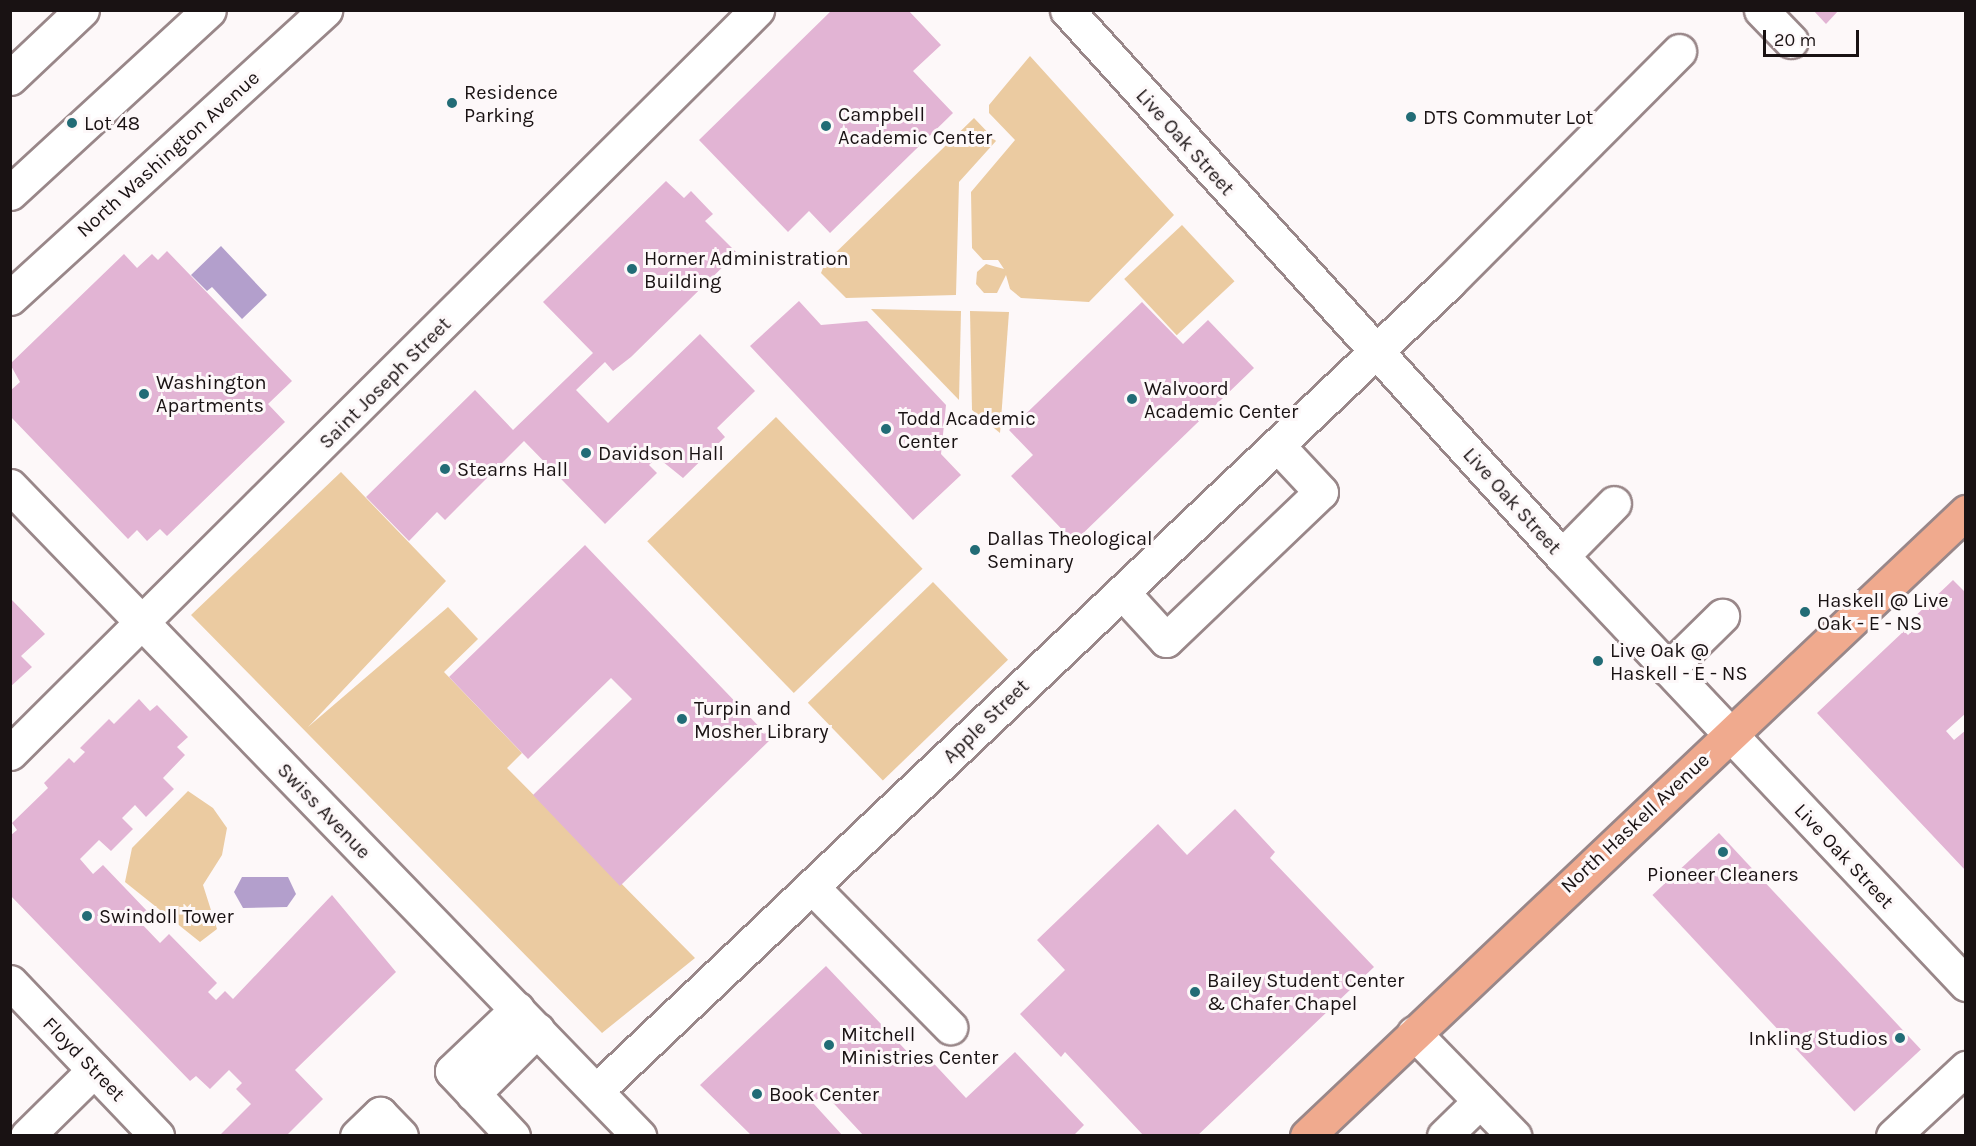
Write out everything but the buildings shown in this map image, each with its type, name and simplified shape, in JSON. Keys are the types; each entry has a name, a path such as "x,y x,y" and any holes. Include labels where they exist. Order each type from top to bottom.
{"main road":[{"name":"North Haskell Avenue","path":"1307,1136 1730,734 1962,523"}],"street":[{"path":"10,78 82,10"},
{"path":"10,193 209,10"},
{"name":"North Washington Avenue","path":"10,298 325,10"},
{"name":"Saint Joseph Street","path":"10,753 144,626 757,10"},
{"name":"Live Oak Street","path":"1066,10 1562,556 1965,984"},
{"path":"1761,10 1791,41"},
{"name":"Apple Street","path":"596,1091 1376,351 1678,51"},
{"path":"1122,592 1166,640 1321,492 1277,446"},
{"name":"Swiss Avenue","path":"10,486 639,1136"},
{"path":"1562,556 1614,503"},
{"path":"1668,669 1722,616"},
{"path":"812,887 950,1027"},
{"name":"Floyd Street","path":"10,982 157,1136"},
{"path":"513,1136 463,1082 527,1020"},
{"path":"1414,1033 1514,1136"},
{"path":"1893,1136 1965,1068"},
{"path":"27,1136 94,1070"},
{"path":"1444,1136 1480,1101"},
{"path":"357,1136 380,1114 401,1136"}],"shaded area":[{"path":"1030,56 1174,215 1089,302 1021,298 1010,289 1006,275 997,293 984,293 976,284 977,272 986,264 1004,269 998,260 983,260 972,248 971,192 1015,140 989,113 989,105"},
{"path":"974,118 996,141 959,182 956,295 846,298 821,273 825,263"},
{"path":"1182,225 1235,281 1177,335 1124,279"},
{"path":"221,246 267,295 242,319 212,287 207,291 191,275"},
{"path":"871,309 961,311 959,400"},
{"path":"970,311 1009,312 1000,433 972,410"},
{"path":"776,417 923,569 794,693 647,541"},
{"path":"341,472 446,581 308,727 448,607 478,639 444,672 522,753 507,768 695,958 602,1033 191,615"},
{"path":"933,582 1008,660 883,781 808,703"},
{"path":"188,791 213,808 227,828 222,855 203,885 217,929 200,942 125,882 132,848"},
{"path":"242,877 288,877 296,894 287,907 243,908 234,892"}],"place":[{"name":"Residence Parking","path":"452,103"},
{"name":"DTS Commuter Lot","path":"1411,117"},
{"name":"Lot 48","path":"72,123"},
{"name":"Campbell Academic Center","path":"826,126"},
{"name":"Horner Administration Building","path":"632,269"},
{"name":"Washington Apartments","path":"144,394"},
{"name":"Walvoord Academic Center","path":"1132,399"},
{"name":"Todd Academic Center","path":"886,429"},
{"name":"Davidson Hall","path":"586,453"},
{"name":"Stearns Hall","path":"445,469"},
{"name":"Dallas Theological Seminary","path":"975,550"},
{"name":"Haskell @ Live Oak - E - NS","path":"1805,612"},
{"name":"Live Oak @ Haskell - E - NS","path":"1598,661"},
{"name":"Turpin and Mosher Library","path":"682,719"},
{"name":"Pioneer Cleaners","path":"1723,852"},
{"name":"Swindoll Tower","path":"87,916"},
{"name":"Bailey Student Center & Chafer Chapel","path":"1195,992"},
{"name":"Inkling Studios","path":"1900,1038"},
{"name":"Mitchell Ministries Center","path":"829,1045"},
{"name":"Book Center","path":"757,1094"}]}
